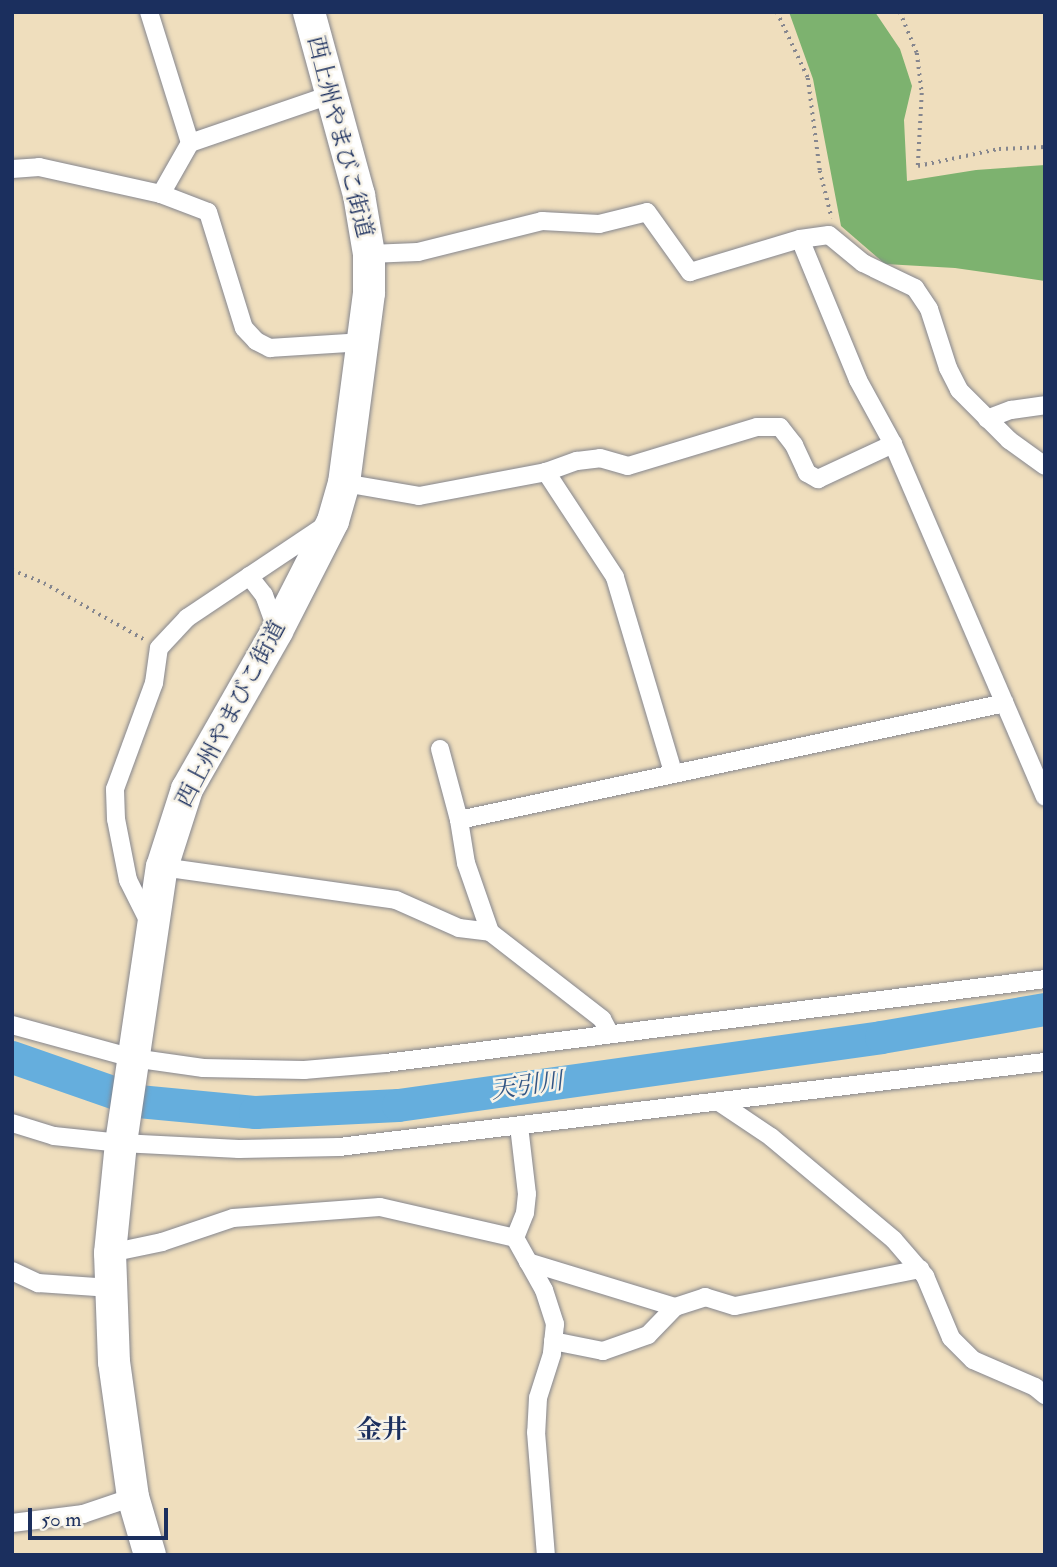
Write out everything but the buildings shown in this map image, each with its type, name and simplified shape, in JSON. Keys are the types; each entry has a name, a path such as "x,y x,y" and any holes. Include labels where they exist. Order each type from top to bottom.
{"highway":[{"name":"西上州やまびこ街道","path":"150,1555 134,1497 114,1362 110,1253 121,1137 151,926 162,866 187,789 276,631 333,520 344,483 369,293 369,254 359,195 309,12"}],"street":[{"path":"149,12 190,143"},
{"path":"161,194 190,143 333,94"},
{"path":"12,169 39,167 161,194 208,212 244,328 256,341 270,348 363,342"},
{"path":"369,254 418,253 542,220 599,224 647,212 690,272 800,239 829,234 863,262 915,288 929,309 948,368 960,390 1009,440 1045,466"},
{"path":"800,239 858,380 893,444 1045,797"},
{"path":"987,419 1011,410 1045,405"},
{"path":"344,483 419,496 546,472 576,461 600,458 628,467 757,427 780,427 794,445 807,473 818,479 893,444"},
{"path":"546,472 615,577 673,772"},
{"path":"151,926 128,880 116,819 115,789 154,683 159,648 187,618 333,520"},
{"path":"249,576 264,595 276,631"},
{"path":"459,820 1005,703"},
{"path":"440,749 459,820 466,863 490,932"},
{"path":"162,866 396,900 459,928 490,932 602,1019 610,1034"},
{"path":"12,1025 132,1062 202,1068 304,1070 399,1062 1045,979"},
{"path":"12,1123 54,1136 121,1137 239,1149 340,1147 1045,1062"},
{"path":"719,1101 771,1137 894,1240 920,1269 951,1338 973,1360 1035,1387 1045,1395"},
{"path":"515,1238 525,1213 527,1194 519,1126"},
{"path":"110,1253 162,1242 233,1218 380,1207 515,1238 544,1290 555,1324 538,1398 536,1432 546,1555"},
{"path":"528,1262 675,1307"},
{"path":"553,1341 603,1352 648,1335 675,1307 705,1297 735,1306 920,1269"},
{"path":"12,1271 38,1283 111,1288"},
{"path":"12,1523 83,1514 134,1497"}],"path":[{"path":"777,12 808,78 820,171 833,220 829,234"},
{"path":"900,12 917,53 922,93 918,166 999,149 1045,147"},
{"path":"12,570 44,583 159,648"}],"green space":[{"path":"789,12 875,12 900,49 912,86 904,120 907,181 976,170 1045,165 1045,281 955,268 885,264 841,226 813,79"}],"waterway":[{"name":"天引川","path":"12,1057 138,1101 255,1112 398,1105 881,1037 1045,1009"}],"district":[{"name":"金井","path":"382,1431"}]}
